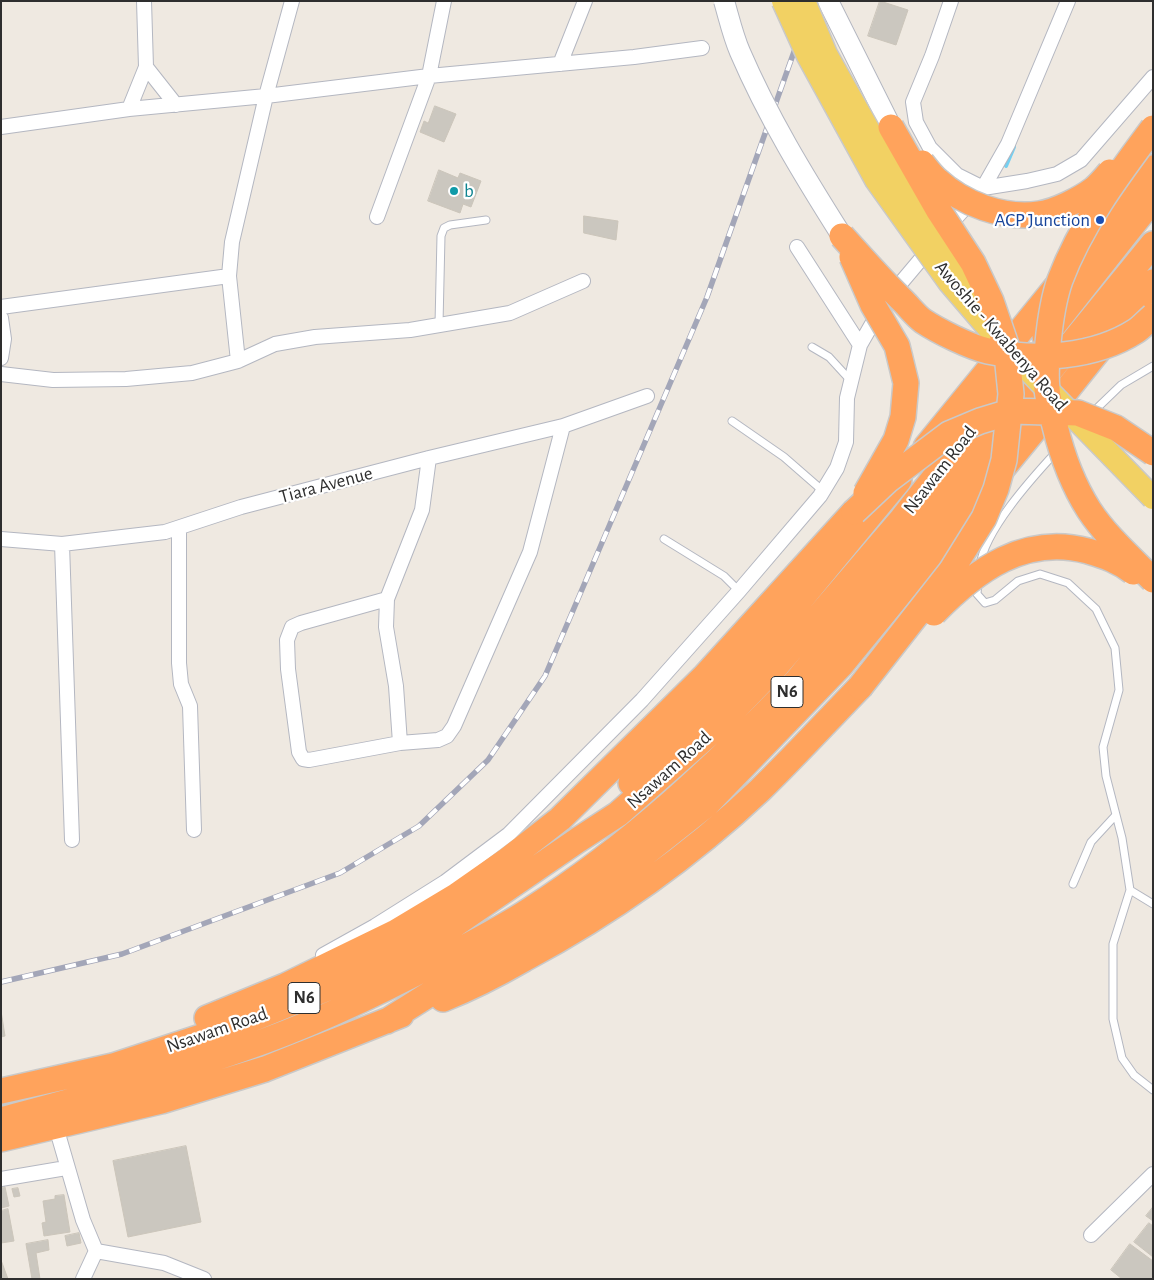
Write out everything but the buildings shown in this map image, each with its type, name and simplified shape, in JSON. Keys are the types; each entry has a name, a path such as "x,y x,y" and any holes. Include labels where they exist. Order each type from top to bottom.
{"highway":[{"path":"891,128 937,180 960,197 993,211 1015,215 1040,214 1067,204 1095,188 1153,127"},
{"path":"1153,127 1119,173 1074,248 1060,281 1051,318 1047,354 1047,389 1059,443 1071,476 1089,510 1119,546 1153,580"},
{"path":"860,688 951,571 984,518 996,489 1004,460 1011,394 1006,345 992,301 973,263 891,128"},
{"path":"578,840 612,801 665,750 757,652 1153,168"},
{"name":"Nsawam Road","path":"1,1089 113,1066 240,1024 389,963 452,927 618,814 719,725 778,664 902,519 1153,198"},
{"path":"842,236 890,289 922,320 954,337 987,351 1054,356 1080,352 1110,344 1136,331 1153,316"},
{"path":"842,236 873,305 897,346 906,382 903,417 896,440 854,512"},
{"name":"Nsawam Road","path":"1,1120 127,1086 191,1066 244,1049 317,1020 400,982 529,910 634,835 737,744 797,681 1153,244"},
{"path":"387,1021 595,893 706,805 842,664 1153,282"},
{"path":"1,1089 114,1052 222,1013 285,986 396,932 456,896 560,820 705,676 854,512 888,480 949,434 980,421 1013,411 1078,413 1116,428 1153,453"},
{"path":"1,1139 161,1101 264,1069 472,987 558,942 639,890 716,829 760,790 947,600 978,573 1016,553 1045,547 1076,548 1103,555 1122,563 1153,587"}],"main road":[{"name":"Awoshie - Kwabenya Road","path":"783,1 808,56 876,180 949,282 1004,345 1153,498"},
{"name":"Awoshie - Kwabenya Road","path":"804,1 826,54 877,146 929,226 981,298 1078,403 1153,478"}],"street":[{"path":"129,109 146,67 144,1"},
{"path":"238,361 229,276 232,242 266,96 292,1"},
{"path":"377,217 429,76 444,1"},
{"path":"560,64 585,1"},
{"path":"724,1 740,51 774,123 794,160 842,236"},
{"path":"828,1 891,128"},
{"path":"951,1 932,56 913,102 916,122 930,148 957,175 983,188 1057,174 1082,160 1153,77"},
{"path":"285,986 298,972 314,960 375,926 444,882 509,834 642,700 739,592 823,491 837,468 846,442 847,398 860,344 884,303 953,220 983,188 1008,144 1068,1"},
{"path":"1,127 129,109 266,96 429,76 634,57 702,48"},
{"path":"146,67 176,105"},
{"path":"797,246 860,344"},
{"path":"1,307 229,276"},
{"path":"1,374 53,380 126,378 192,373 238,361 275,344 315,337 410,330 510,313 584,281"},
{"path":"1,318 4,340 1,358"},
{"name":"Tiara Avenue","path":"1,538 62,544 146,536 179,528 241,507 429,458 563,426 647,396"},
{"path":"387,600 292,627 287,640 288,669 299,752 303,759 309,760 400,743 438,740 447,736 454,726 530,552 563,426"},
{"path":"400,743 396,686 386,627 387,600 422,510 429,458"},
{"path":"179,528 178,663 181,684 190,706 194,830"},
{"path":"62,544 72,840"},
{"path":"56,1126 66,1168 83,1220 96,1251 83,1279"},
{"path":"1,1179 66,1168"},
{"path":"1091,1235 1153,1174"},
{"path":"96,1251 164,1263 204,1279"}],"lane":[{"path":"440,324 441,236 444,228 450,225 486,220"},
{"path":"812,347 829,357 851,382"},
{"path":"1075,431 1121,385 1153,366"},
{"path":"732,421 784,457 823,491"},
{"path":"1069,438 1025,485 990,538 981,559 977,594 985,603 995,600 1018,581 1040,574 1068,583 1096,609 1115,648 1119,690 1102,747 1106,776 1122,838 1130,890 1113,944 1113,1019 1122,1058 1134,1075 1153,1090"},
{"path":"664,539 724,576 739,592"},
{"path":"1073,884 1091,842 1115,816"},
{"path":"1130,890 1153,904"}],"waterway":[{"path":"1006,166 1014,147"}],"railway":[{"path":"1,982 122,954 340,873 419,826 488,760 545,676 707,297 812,1"}],"place":[{"name":"b","path":"454,191"},
{"name":"ACP Junction","path":"1100,220"}]}
